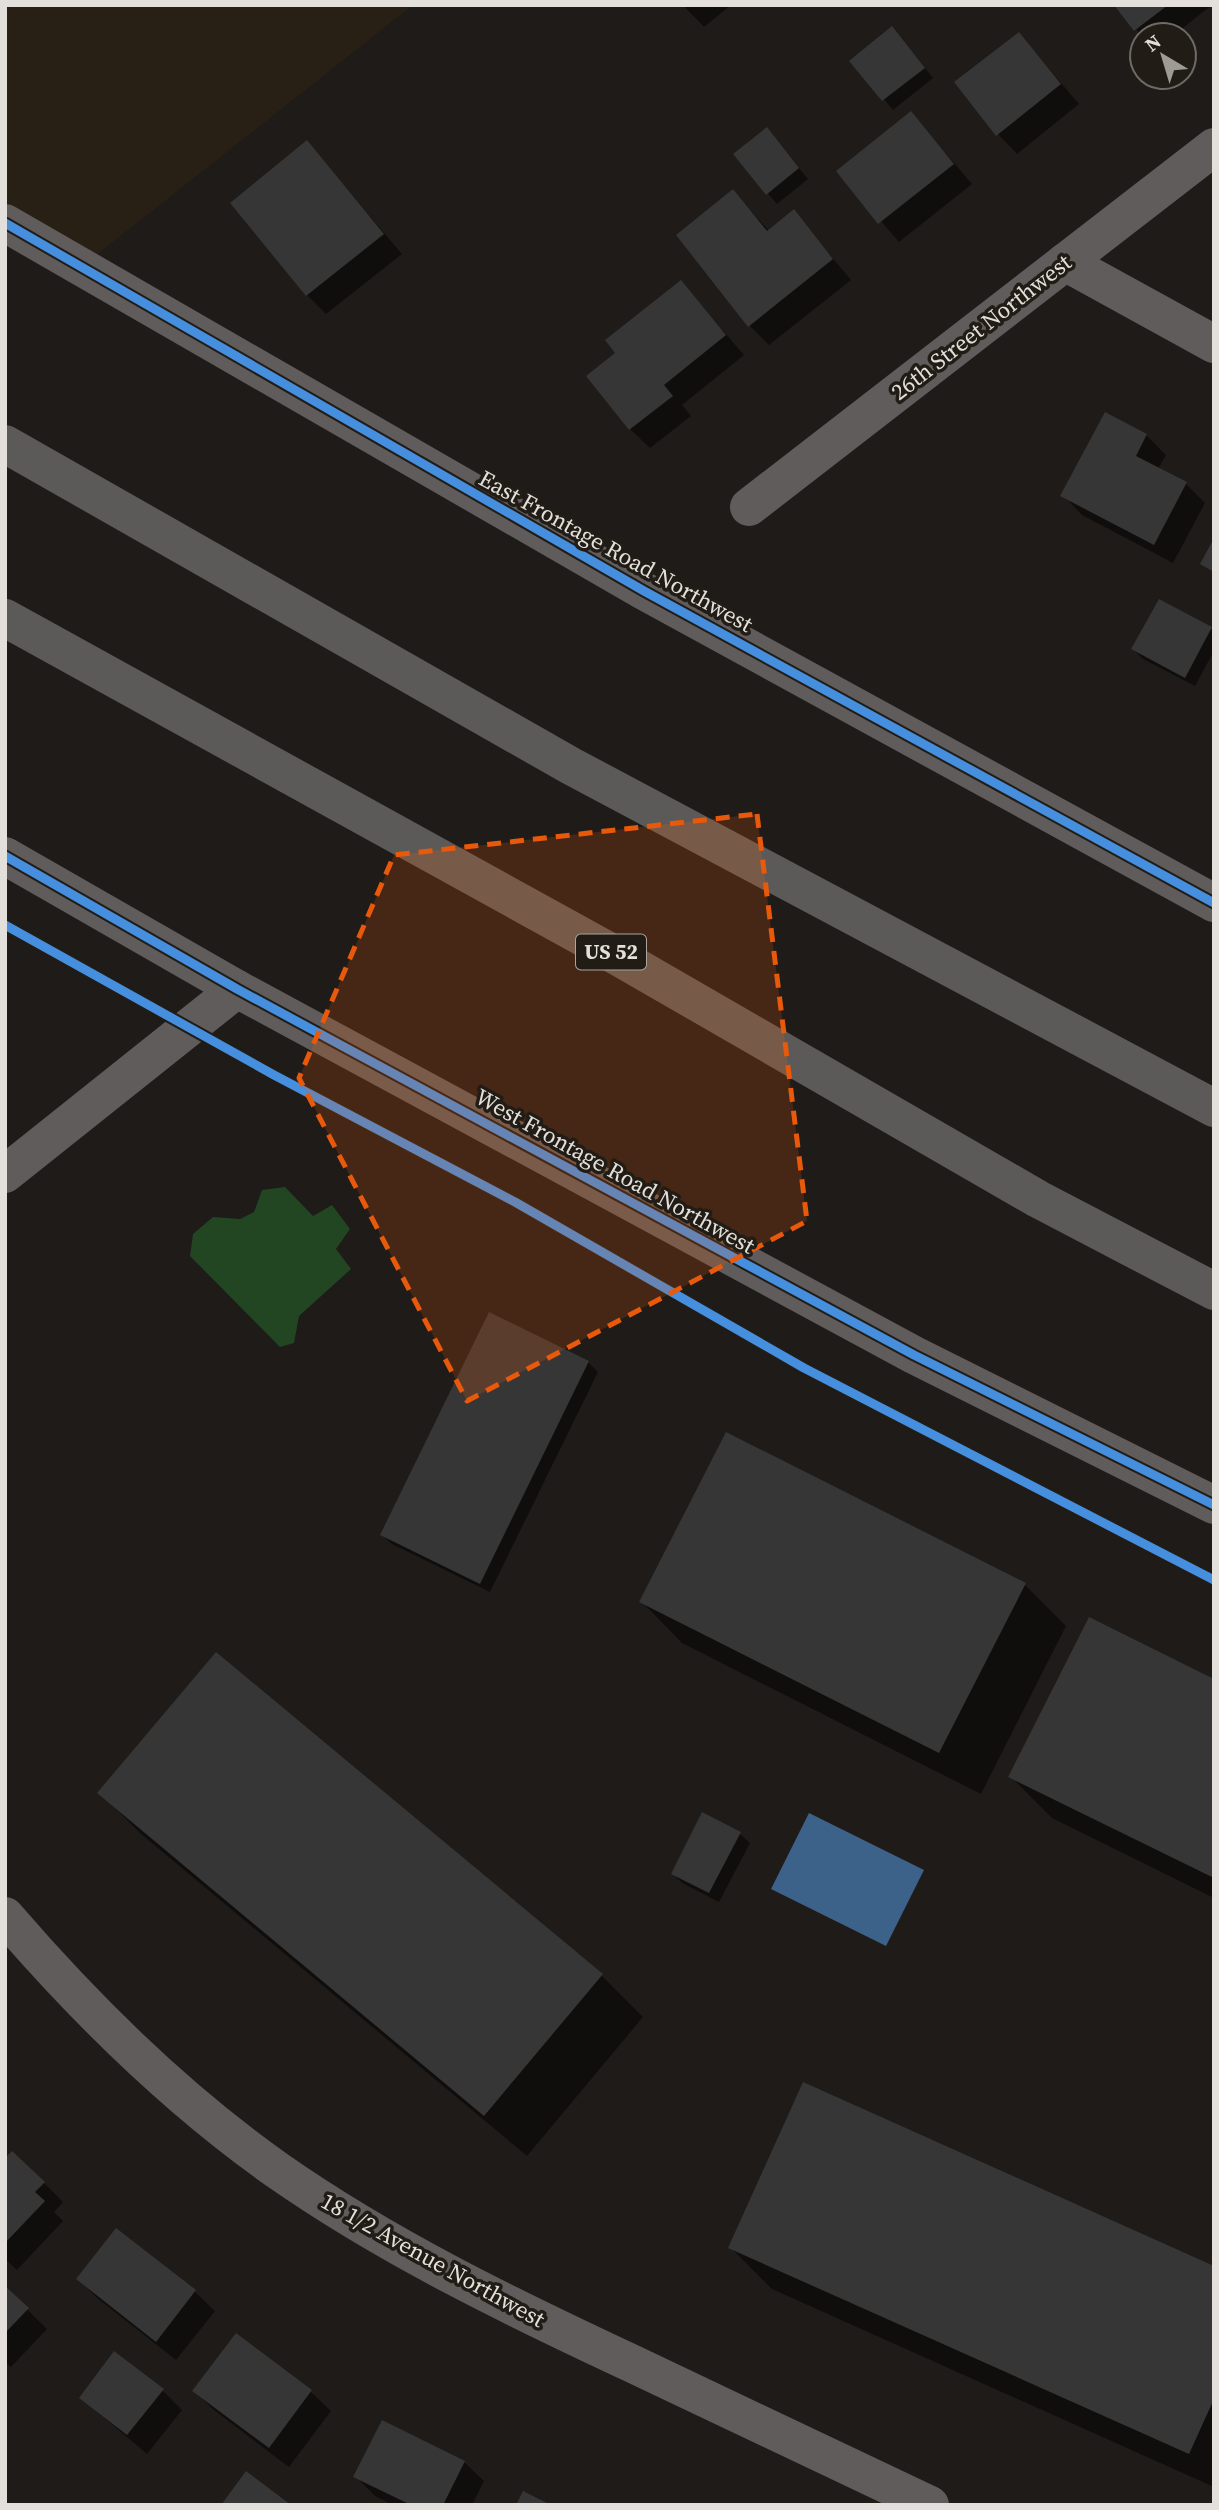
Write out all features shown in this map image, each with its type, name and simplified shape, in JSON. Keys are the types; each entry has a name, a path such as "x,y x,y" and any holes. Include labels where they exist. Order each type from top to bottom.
{"highway":[{"path":"5,444 570,766 1214,1108"},
{"name":"US 52","path":"5,618 610,952 1038,1199 1214,1291"}],"street":[{"name":"26th Street Northwest","path":"749,506 1214,147"},
{"name":"East Frontage Road Northwest","path":"5,223 644,591 1214,903"},
{"path":"1065,262 1214,344"},
{"name":"West Frontage Road Northwest","path":"5,856 237,989 914,1356 1214,1506"},
{"path":"5,1174 237,989"},
{"name":"18 1/2 Avenue Northwest","path":"5,1916 98,2019 160,2077 277,2171 346,2215 419,2257 555,2328 930,2505"}],"highlighted area":[{"path":"757,814 807,1221 467,1401 299,1078 394,855"}],"shaded area":[{"path":"5,5 413,5 81,267 5,223"}],"green space":[{"path":"285,1187 313,1216 332,1205 350,1229 336,1249 351,1269 299,1316 294,1343 280,1347 190,1256 193,1234 213,1217 240,1219 254,1212 262,1190"}],"water":[{"path":"809,1813 924,1870 886,1946 771,1889"}],"building":[{"path":"1114,5 1168,5 1147,21 1128,21 1128,23"},
{"path":"892,26 925,68 882,101 849,61"},
{"path":"1019,32 1061,84 996,136 954,82"},
{"path":"911,111 954,164 878,224 836,171"},
{"path":"767,127 799,168 766,195 733,154"},
{"path":"307,140 384,234 306,296 230,203"},
{"path":"733,189 767,231 794,209 833,259 748,327 676,235"},
{"path":"681,280 726,335 664,385 673,396 629,430 586,376 615,353 605,340"},
{"path":"1105,412 1147,434 1136,456 1187,482 1154,545 1060,496"},
{"path":"1214,538 1214,572 1200,564"},
{"path":"1159,599 1212,627 1185,678 1131,649"},
{"path":"489,1312 589,1361 480,1584 380,1535"},
{"path":"726,1432 1026,1583 939,1753 639,1602"},
{"path":"1089,1617 1214,1679 1214,1878 1008,1777"},
{"path":"216,1652 603,1974 484,2116 97,1793"},
{"path":"702,1812 741,1832 709,1893 671,1874"},
{"path":"803,2082 1214,2266 1214,2399 1189,2454 728,2248"},
{"path":"12,2151 45,2182 35,2192 45,2201 5,2243 5,2158"},
{"path":"116,2228 196,2290 156,2342 76,2279"},
{"path":"5,2286 29,2308 5,2333"},
{"path":"236,2333 312,2390 269,2448 192,2391"},
{"path":"114,2351 164,2389 127,2435 79,2398"},
{"path":"382,2420 465,2461 443,2505 411,2505 353,2477"},
{"path":"246,2471 291,2505 221,2505"},
{"path":"523,2491 551,2505 516,2505"}],"cycle path":[{"path":"5,223 644,591 1214,903"},
{"path":"5,856 237,989 914,1355 1214,1505"},
{"path":"5,925 274,1075 515,1202 804,1368 1214,1580"}]}
